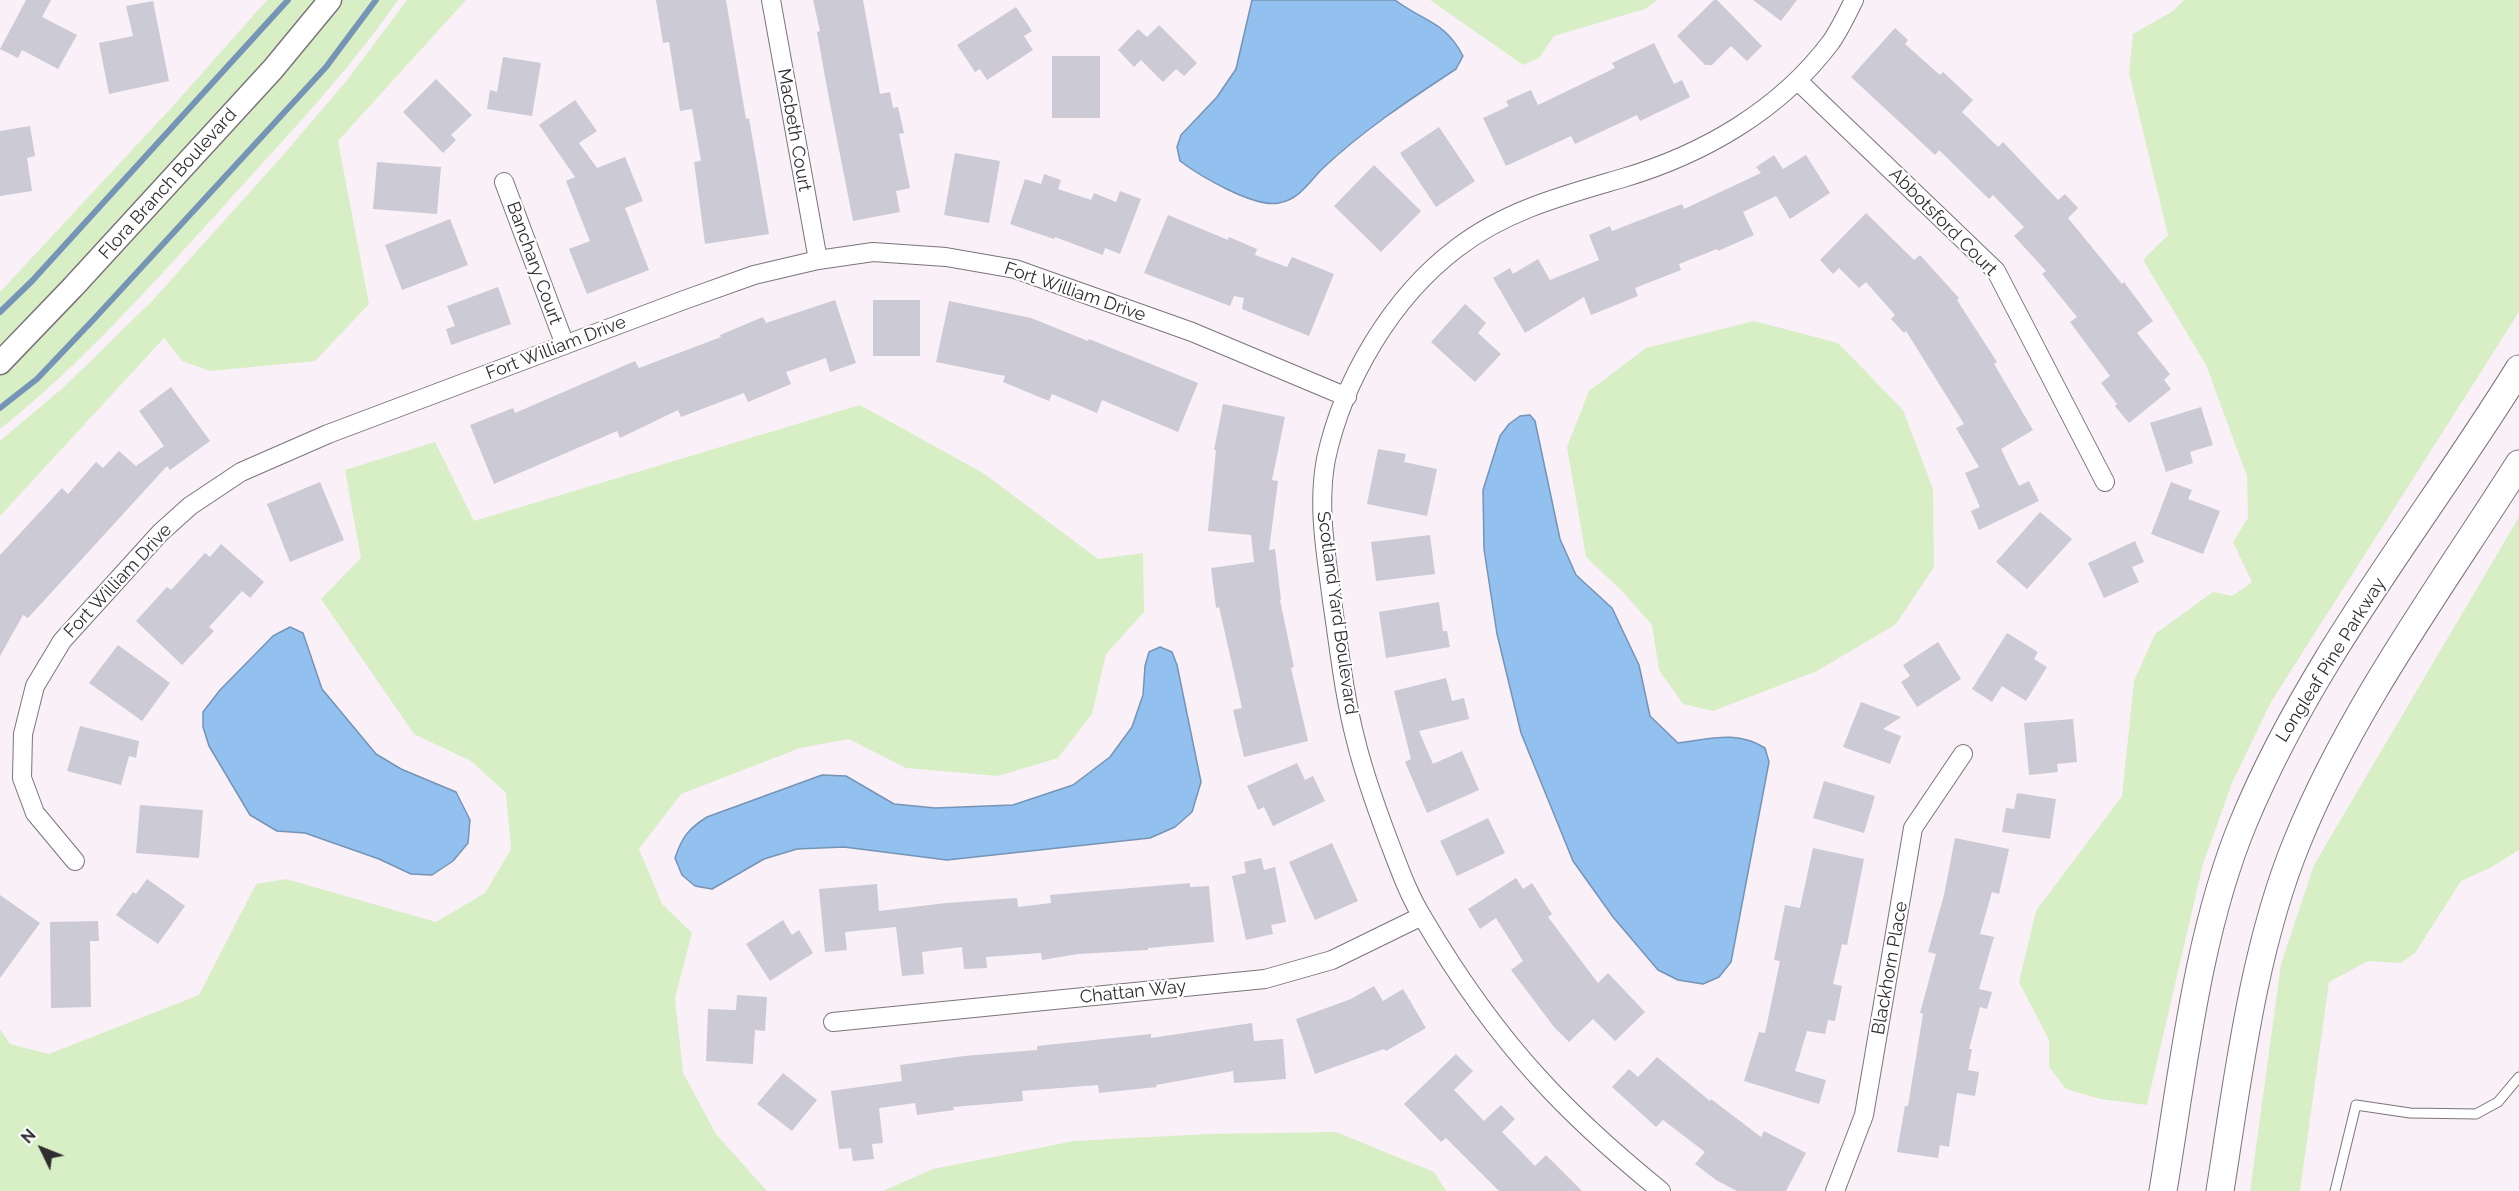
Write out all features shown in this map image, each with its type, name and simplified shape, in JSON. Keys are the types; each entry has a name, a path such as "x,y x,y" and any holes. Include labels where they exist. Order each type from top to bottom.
{"main road":[{"name":"Longleaf Pine Parkway","path":"2163,1191 2192,1008 2217,901 2243,823 2278,744 2317,674 2518,372"},
{"path":"2220,1191 2248,1019 2272,916 2296,844 2329,769 2366,703 2519,464"}],"street":[{"name":"Flora Branch Boulevard","path":"0,363 74,287 273,69 330,0"},
{"name":"Macbeth Court","path":"771,0 818,260"},
{"name":"Scotland Yard Boulevard","path":"1661,1191 1608,1147 1539,1078 1484,1010 1422,916 1394,855 1356,741 1336,628 1323,531 1322,496 1326,459 1359,369 1384,326 1415,286 1456,248 1506,217 1565,195 1672,162 1717,140 1758,114 1798,81 1833,39 1854,0"},
{"name":"Abbotsford Court","path":"1798,81 1996,271 2105,482"},
{"name":"Banchary Court","path":"504,182 565,345"},
{"name":"Fort William Drive","path":"75,861 36,813 22,778 23,734 35,686 62,641 160,533 190,506 241,472 328,434 754,275 818,260 873,252 946,256 1015,269 1192,332 1347,398"},
{"name":"Blackhorn Place","path":"1835,1191 1864,1115 1913,828 1964,754"},
{"name":"Chattan Way","path":"833,1022 1265,979 1332,960 1422,916"}],"lane":[{"path":"2335,1191 2356,1105 2410,1113 2476,1114 2498,1102 2519,1077"}],"green space":[{"path":"267,0 315,0 161,177 0,347 0,292 173,106"},
{"path":"340,0 398,0 357,55 313,107 169,266 88,351 0,429 0,374 13,363"},
{"path":"407,0 466,0 338,141 369,304 315,361 210,371 182,361 164,338 0,516 0,441 65,386 153,300 348,79"},
{"path":"1430,0 1657,0 1645,9 1554,36 1539,58 1523,65"},
{"path":"2184,0 2519,0 2519,312 2271,702 2232,783 2203,864 2147,1105 2100,1099 2066,1089 2049,1067 2049,1040 2019,982 2036,911 2122,796 2134,681 2155,634 2213,592 2232,596 2252,582 2233,542 2248,518 2247,476 2206,365 2143,260 2168,235 2129,73 2133,34 2173,11"},
{"path":"1754,321 1838,343 1903,410 1933,489 1934,567 1896,624 1817,671 1713,711 1683,704 1659,670 1652,625 1624,593 1586,557 1567,447 1589,391 1646,348"},
{"path":"860,405 983,473 1098,559 1143,553 1144,612 1106,654 1092,714 1058,758 998,776 906,768 849,739 800,748 681,794 639,849 662,904 692,933 675,998 683,1073 716,1134 767,1191 0,1191 0,1029 10,1044 49,1054 199,995 256,884 286,879 436,922 485,893 511,849 506,793 471,761 414,734 321,599 361,558 345,470 435,442 474,521"},
{"path":"2519,517 2519,850 2490,868 2461,881 2415,953 2401,963 2368,961 2329,982 2300,1191 2250,1191 2281,964 2314,865"},
{"path":"1336,1132 1434,1172 1446,1191 883,1191 933,1169 1074,1141 1207,1134"}],"water":[{"path":"1252,0 1395,0 1441,29 1456,44 1463,56 1456,69 1369,129 1321,170 1298,194 1279,203 1256,201 1228,190 1180,161 1177,147 1181,135 1217,97 1236,69"},
{"path":"1530,415 1535,421 1560,539 1576,575 1612,608 1639,665 1650,716 1678,743 1733,737 1754,742 1765,748 1769,762 1731,962 1719,977 1703,984 1678,980 1658,970 1613,917 1573,861 1521,733 1497,634 1484,549 1483,490 1500,436 1509,424 1520,416"},
{"path":"290,627 303,633 322,689 376,754 401,769 456,792 470,820 468,843 453,861 432,875 411,874 379,859 305,833 277,831 250,815 209,746 203,727 203,712 220,690 273,636"},
{"path":"1160,647 1172,652 1177,665 1201,782 1192,812 1175,827 1150,838 947,860 844,847 797,849 764,859 712,889 695,886 682,875 675,858 686,834 700,821 822,775 846,776 894,804 935,808 1013,805 1073,785 1110,757 1132,727 1143,695 1145,666 1149,652"}],"building":[{"path":"26,0 51,0 42,17 77,35 58,69 22,50 18,58 0,49"},
{"path":"656,0 726,0 746,119 749,118 769,234 705,244 694,162 701,161 692,109 680,111 669,42 663,43"},
{"path":"813,0 863,0 880,94 890,92 893,108 898,107 904,133 899,134 910,188 896,191 900,212 853,221 827,88 817,32 820,31"},
{"path":"1714,0 1717,0 1762,46 1747,61 1731,46 1712,65 1705,65 1677,36"},
{"path":"1753,0 1797,0 1781,21"},
{"path":"153,1 169,81 109,94 99,43 133,36 126,6"},
{"path":"1016,7 1032,31 1024,36 1033,50 987,80 980,69 975,72 957,45"},
{"path":"1159,25 1197,63 1184,76 1176,69 1163,82 1141,60 1134,67 1118,50 1138,29 1147,37"},
{"path":"1895,28 1908,40 1905,44 1940,75 1943,72 1973,100 1962,112 1998,147 2003,142 2058,200 2065,194 2078,208 2068,218 2122,284 2124,282 2153,321 2137,333 2170,374 2164,380 2171,389 2129,423 2101,383 2110,376 2070,322 2077,317 2042,274 2046,271 2014,236 2024,227 1993,195 1989,199 1939,150 1935,155 1851,77"},
{"path":"1654,43 1674,84 1682,80 1690,97 1640,121 1637,115 1575,144 1571,136 1506,166 1483,118 1509,106 1506,101 1531,90 1538,105 1615,68 1612,63"},
{"path":"1052,56 1100,56 1100,118 1052,118"},
{"path":"503,57 541,63 532,116 487,109 490,90 497,92"},
{"path":"436,79 472,115 451,135 456,140 443,153 403,112"},
{"path":"575,100 597,131 579,143 597,168 625,157 643,201 625,208 649,270 587,294 569,249 590,241 566,181 575,177 539,125"},
{"path":"30,126 35,156 27,158 32,191 0,196 0,131"},
{"path":"1439,127 1475,181 1436,207 1400,153"},
{"path":"955,153 1000,161 989,223 944,215"},
{"path":"1774,155 1783,169 1806,155 1830,193 1790,219 1776,196 1743,212 1754,235 1718,251 1717,249 1679,264 1681,270 1635,288 1638,296 1591,315 1584,297 1525,333 1493,278 1510,268 1513,274 1538,259 1550,280 1599,260 1589,235 1610,226 1612,231 1682,204 1684,209 1761,173 1756,167"},
{"path":"377,162 441,167 437,214 373,209"},
{"path":"1374,165 1421,211 1381,252 1334,206"},
{"path":"1044,174 1061,180 1058,189 1091,200 1094,193 1116,202 1120,191 1141,199 1120,254 1105,248 1103,255 1055,237 1054,239 1010,224 1025,179 1041,184"},
{"path":"1866,213 1914,260 1920,255 1959,298 1957,300 1997,362 1994,364 2033,430 2001,449 2019,486 2029,481 2039,501 1979,530 1971,511 1980,507 1965,473 1979,467 1956,428 1964,424 1906,331 1904,333 1891,319 1895,315 1866,282 1859,288 1839,268 1833,274 1820,260"},
{"path":"1168,215 1228,240 1229,237 1257,249 1255,255 1287,267 1292,257 1334,274 1309,336 1242,309 1244,298 1234,296 1230,306 1144,273"},
{"path":"450,219 468,265 402,290 385,245"},
{"path":"498,287 511,324 451,345 446,329 455,326 447,306"},
{"path":"835,300 856,363 830,372 826,358 786,372 791,384 748,402 744,393 681,417 678,410 620,438 617,431 494,484 470,425 513,408 515,413 635,361 639,368 721,337 720,335 763,317 766,323"},
{"path":"873,300 920,300 920,356 873,356"},
{"path":"949,301 1031,318 1198,383 1178,432 1102,400 1097,413 1052,394 1049,401 1003,382 1005,376 936,362"},
{"path":"1465,304 1486,323 1478,333 1501,354 1475,382 1431,342"},
{"path":"171,387 210,441 170,470 167,466 28,618 23,615 0,656 0,555 62,488 68,494 96,462 103,468 119,451 136,466 164,446 139,411"},
{"path":"1223,404 1285,417 1272,480 1278,481 1269,550 1275,549 1280,600 1294,667 1291,668 1308,741 1244,757 1233,710 1242,708 1219,607 1216,608 1211,568 1254,562 1251,535 1208,531 1216,450 1214,450"},
{"path":"2201,407 2213,445 2190,452 2193,463 2166,472 2150,423"},
{"path":"1378,449 1406,454 1404,462 1437,469 1427,516 1367,504"},
{"path":"320,482 344,540 290,562 267,504"},
{"path":"2171,482 2192,490 2188,499 2220,511 2203,554 2151,534"},
{"path":"2040,512 2072,539 2027,589 1996,562"},
{"path":"1430,535 1435,574 1376,581 1371,542"},
{"path":"2135,541 2144,562 2132,567 2139,582 2104,598 2088,563"},
{"path":"221,544 264,582 250,598 242,591 209,627 214,631 182,665 136,621 167,587 171,590 205,553 210,557"},
{"path":"1439,602 1443,631 1447,631 1450,647 1386,658 1379,612"},
{"path":"2007,633 2038,652 2034,659 2047,667 2026,701 2002,686 1992,702 1972,689"},
{"path":"1938,642 1961,679 1917,707 1901,682 1910,676 1903,665"},
{"path":"118,645 170,683 142,721 89,683"},
{"path":"1446,678 1452,701 1464,698 1469,719 1419,731 1433,764 1462,751 1479,790 1427,813 1405,762 1411,759 1394,691"},
{"path":"1861,702 1901,717 1883,729 1901,736 1890,764 1843,747"},
{"path":"2073,719 2077,762 2057,764 2058,772 2029,775 2024,723"},
{"path":"80,726 139,741 136,758 129,756 121,785 67,771"},
{"path":"1297,763 1305,780 1313,776 1325,801 1273,826 1264,807 1258,810 1247,786"},
{"path":"1824,781 1875,796 1864,833 1813,818"},
{"path":"2017,793 2056,799 2050,839 2002,832 2006,808 2014,809"},
{"path":"140,805 203,810 199,858 136,853"},
{"path":"1488,818 1505,853 1457,876 1440,841"},
{"path":"1955,838 2009,849 1999,894 1992,892 1980,934 1994,937 1979,989 1992,992 1987,1009 1980,1007 1969,1049 1972,1049 1968,1070 1979,1072 1975,1096 1957,1093 1949,1147 1940,1145 1938,1158 1897,1152 1905,1106 1908,1106 1923,1014 1920,1013 1936,954 1928,952 1944,895"},
{"path":"1332,843 1358,901 1315,920 1289,862"},
{"path":"1813,848 1864,859 1847,945 1842,944 1833,984 1842,986 1835,1021 1828,1020 1825,1034 1807,1031 1795,1071 1826,1080 1819,1104 1744,1081 1759,1032 1765,1033 1780,961 1774,960 1785,905 1800,908"},
{"path":"1261,858 1264,870 1275,867 1286,922 1271,925 1273,934 1246,940 1232,876 1246,873 1244,862"},
{"path":"1516,878 1523,889 1532,883 1552,914 1548,917 1598,983 1608,973 1645,1012 1615,1041 1593,1019 1569,1042 1554,1027 1511,970 1523,961 1496,918 1480,929 1468,909"},
{"path":"147,879 185,906 158,944 116,915 133,892 136,894"},
{"path":"1190,883 1190,887 1209,886 1214,942 1148,948 1148,950 1078,954 1042,960 1041,953 986,957 987,968 964,969 962,947 922,952 924,974 902,976 896,927 845,932 847,950 825,952 819,889 877,884 879,911 1017,898 1018,907 1051,903 1050,895"},
{"path":"0,895 40,923 0,978"},
{"path":"783,920 792,935 799,930 813,953 770,981 746,944"},
{"path":"98,921 99,941 90,941 91,1007 51,1008 50,922"},
{"path":"1374,986 1383,1001 1403,989 1426,1028 1386,1051 1384,1049 1315,1074 1296,1019 1351,999"},
{"path":"737,995 767,997 765,1031 755,1030 753,1064 706,1061 708,1009 736,1010"},
{"path":"1252,1023 1254,1041 1283,1039 1286,1079 1234,1083 1233,1071 1156,1085 1157,1087 1099,1093 1098,1085 1022,1091 1023,1101 953,1107 954,1110 917,1115 915,1103 879,1108 883,1143 872,1144 874,1159 853,1161 851,1148 839,1149 831,1091 902,1081 900,1065 964,1056 1037,1050 1037,1046 1151,1034 1151,1038"},
{"path":"1456,1054 1473,1071 1454,1090 1484,1121 1501,1105 1515,1119 1502,1132 1535,1166 1546,1155 1582,1191 1499,1191 1446,1138 1441,1142 1404,1104"},
{"path":"1657,1057 1710,1101 1711,1099 1761,1137 1764,1131 1806,1153 1786,1191 1737,1191 1716,1180 1695,1164 1705,1152 1663,1120 1656,1127 1612,1087 1629,1069 1638,1077"},
{"path":"783,1073 817,1100 792,1131 757,1104"}],"waterway":[{"path":"0,312 32,281 288,0"},
{"path":"0,408 37,379 94,319 326,67 376,0"}]}
